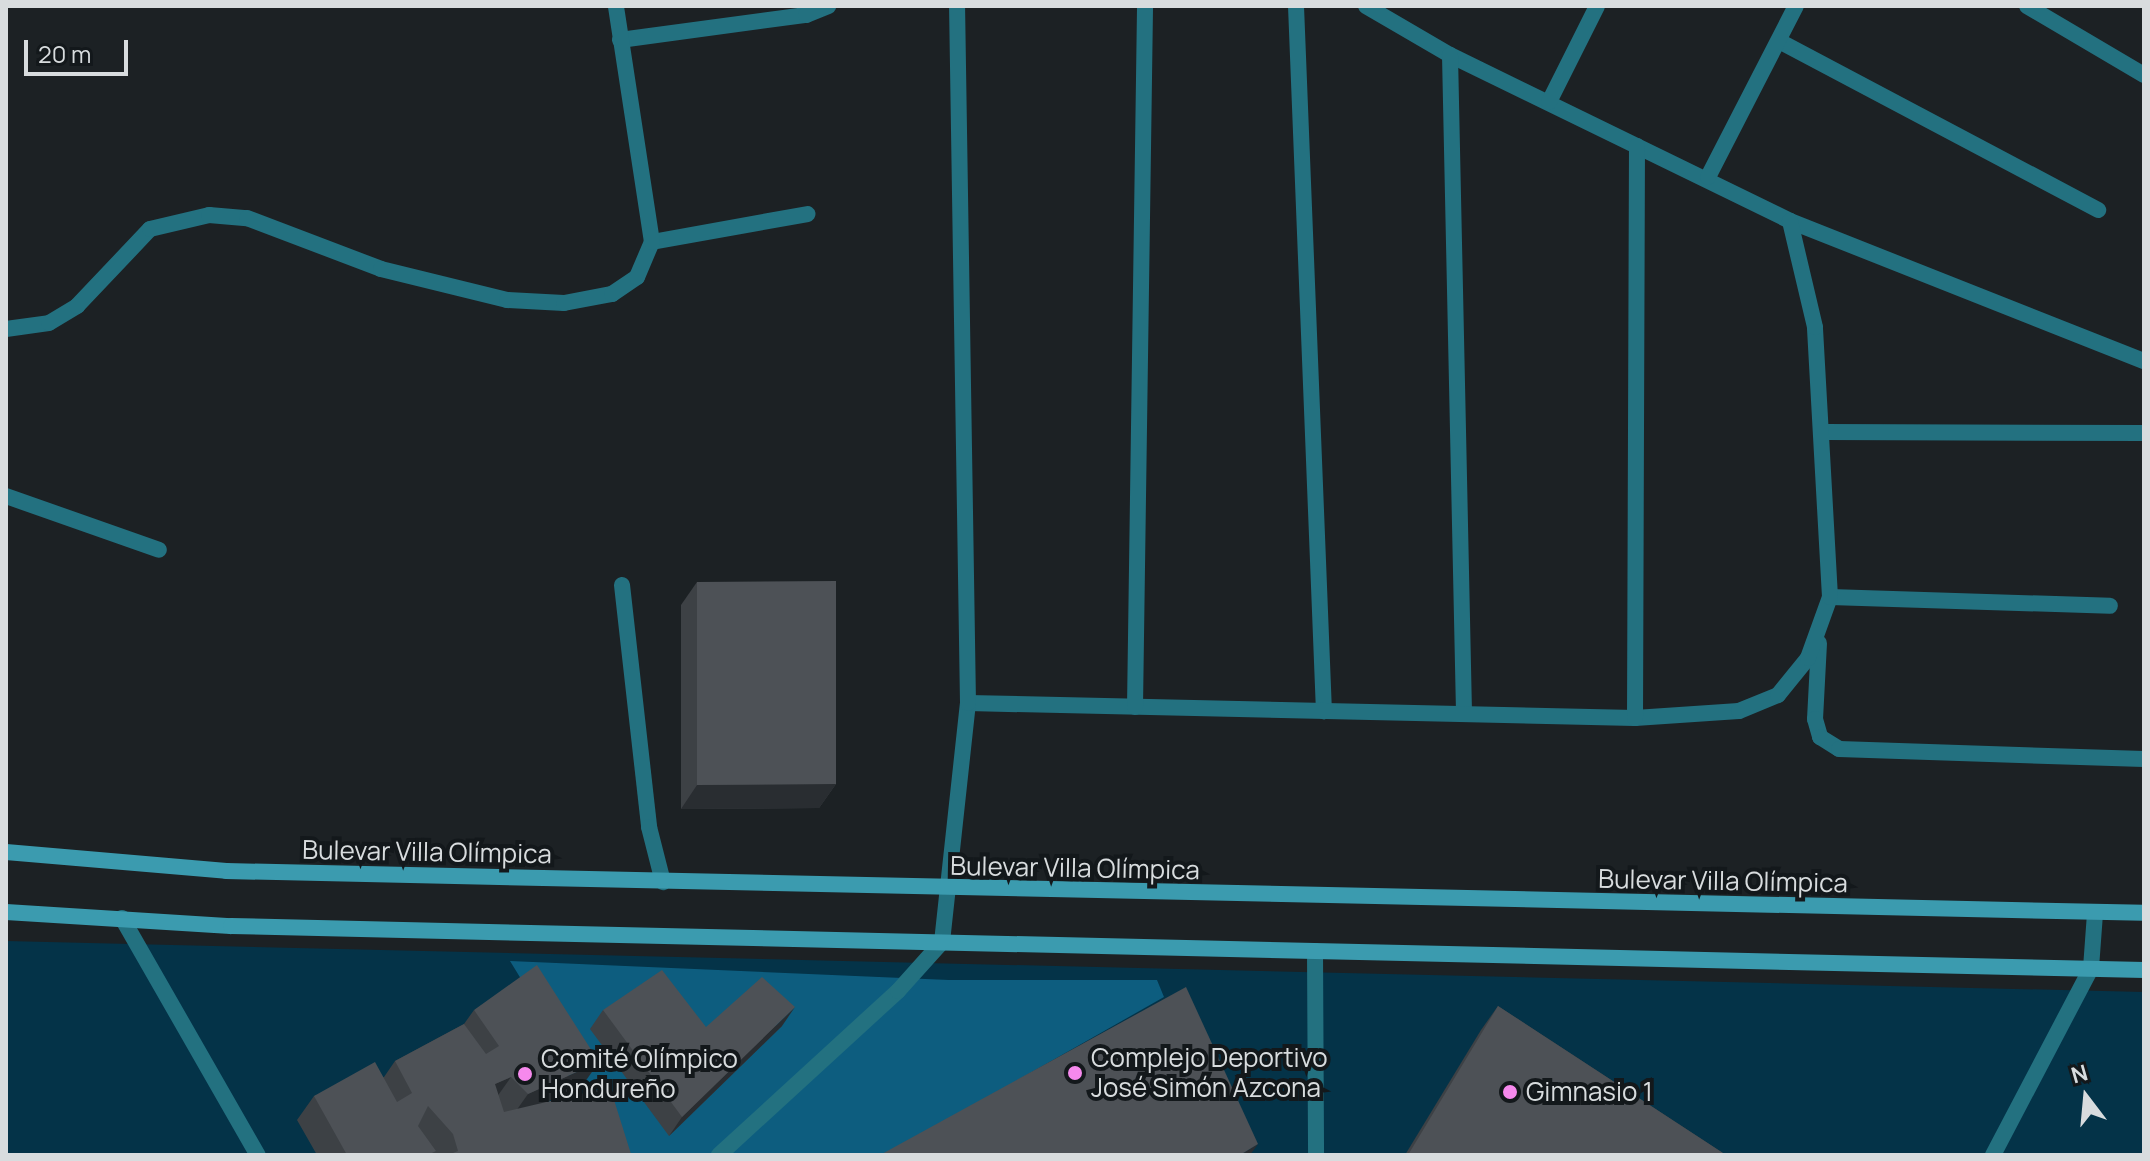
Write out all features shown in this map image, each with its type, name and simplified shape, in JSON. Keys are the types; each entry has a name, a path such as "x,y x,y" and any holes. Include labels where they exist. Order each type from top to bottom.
{"main road":[{"name":"Bulevar Villa Olímpica","path":"6,852 226,871 2144,913"},
{"path":"6,912 231,926 2144,970"}],"street":[{"path":"6,329 49,323 77,306 150,229 174,219 247,218 381,269 507,300 564,303 612,294 637,277 652,242 616,6"},
{"path":"620,40 806,15 828,6"},
{"path":"719,1155 898,991 942,942 968,703 957,6"},
{"path":"1135,707 1145,6"},
{"path":"1296,6 1324,711"},
{"path":"1366,6 1450,55 1708,177 1790,221 2144,361"},
{"path":"1549,102 1597,6"},
{"path":"1708,177 1781,42 1796,6"},
{"path":"2027,6 2144,75"},
{"path":"1781,42 2098,210"},
{"path":"1450,55 1464,712"},
{"path":"1635,718 1637,146"},
{"path":"652,242 807,214"},
{"path":"968,703 1635,718 1739,711 1778,695 1808,658 1830,597 1824,432 1815,327 1790,221"},
{"path":"1824,432 2144,433"},
{"path":"6,496 159,550"},
{"path":"622,585 649,827 663,882"},
{"path":"1830,597 2110,606"},
{"path":"1819,633 1815,719 1820,737 1839,749 2144,759"},
{"path":"1993,1155 2091,968 2095,913"},
{"path":"122,918 258,1155"},
{"path":"1315,951 1316,1155"}],"shaded area":[{"name":"Complejo Deportivo José Simón Azcona","path":"6,941 2144,992 2144,1155 6,1155"},
{"path":"510,961 949,980 1157,980 1164,997 886,1155 629,1155"}],"building":[{"path":"836,581 836,784 697,785 697,582"},
{"name":"Comité Olímpico Hondureño","path":"537,965 599,1062 528,1094 511,1077 495,1084 504,1112 610,1087 631,1154 448,1155 458,1151 453,1134 428,1106 418,1126 436,1151 428,1155 347,1155 314,1096 375,1062 397,1102 412,1093 395,1061 464,1024 486,1054 499,1046 474,1010"},
{"path":"662,970 706,1027 762,977 795,1007 682,1117 603,1010"},
{"path":"1186,987 1258,1144 1240,1155 880,1155"},
{"name":"Gimnasio 1","path":"1498,1006 1726,1155 1408,1155"}],"place":[{"name":"Complejo Deportivo José Simón Azcona","path":"1075,1073"},
{"name":"Comité Olímpico Hondureño","path":"525,1074"},
{"name":"Gimnasio 1","path":"1510,1092"}]}
